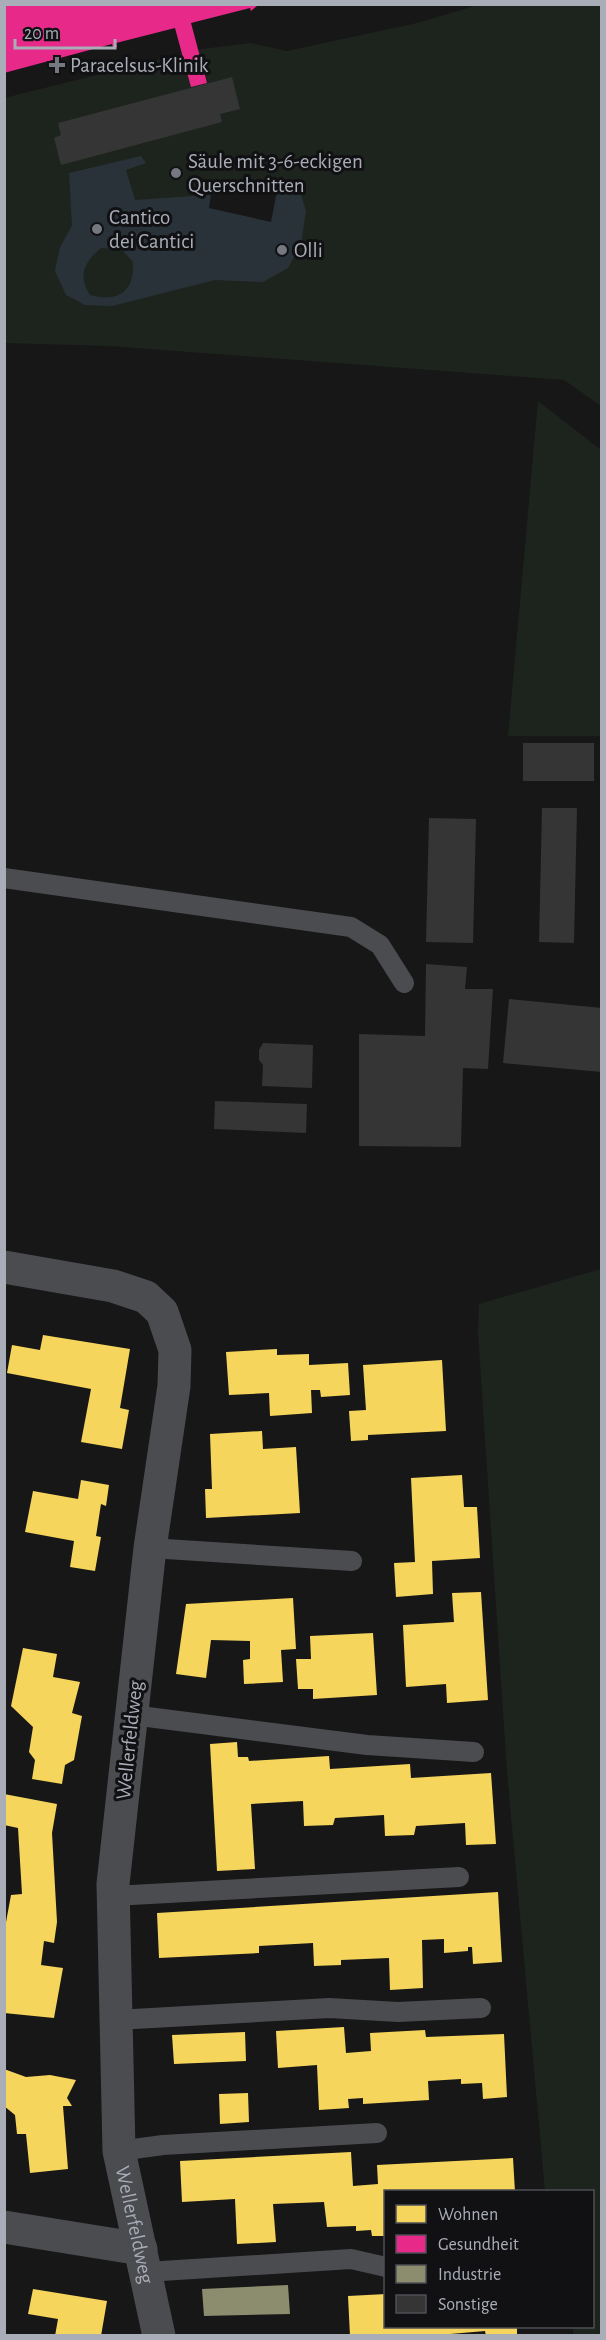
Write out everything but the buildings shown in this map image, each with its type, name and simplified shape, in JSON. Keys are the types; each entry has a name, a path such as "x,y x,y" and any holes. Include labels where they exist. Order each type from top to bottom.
{"street":[{"name":"Wellerfeldweg","path":"4,1267 113,1287 146,1297 162,1312 175,1350 174,1386 150,1548 113,1896 118,2151 159,2336"},
{"path":"4,2228 144,2260"}],"lane":[{"path":"4,878 351,927 380,945 404,982"},
{"path":"150,1548 352,1561"},
{"path":"132,1715 367,1745 474,1752"},
{"path":"113,1896 459,1877"},
{"path":"116,2020 329,2008 398,2012 481,2008"},
{"path":"118,2151 163,2145 377,2133"},
{"path":"144,2260 351,2259 384,2267"}],"shaded area":[{"path":"478,5 601,5 601,406 564,380 109,346 5,343 4,98 202,49 250,43 287,51 417,23"},
{"path":"141,156 146,163 126,170 135,200 280,190 300,192 306,211 301,244 288,268 263,282 215,280 112,306 85,305 66,295 55,271 60,247 72,226 69,173","holes":["101,248 122,250 133,262 133,272 128,287 116,296 90,295 86,288 84,275 91,258"]},
{"path":"538,401 601,450 601,736 508,736"},
{"path":"601,1269 602,2335 574,2336 572,2328 594,2328 594,2190 545,2190 507,1772 478,1332 479,1304"}],"pier":[{"path":"277,191 271,222 209,208 211,195"}],"place":[{"name":"Paracelsus-Klinik","path":"57,65"},
{"name":"Säule mit 3-6-eckigen Querschnitten","path":"176,173"},
{"name":"Cantico dei Cantici","path":"97,229"},
{"name":"Olli","path":"282,250"}]}
